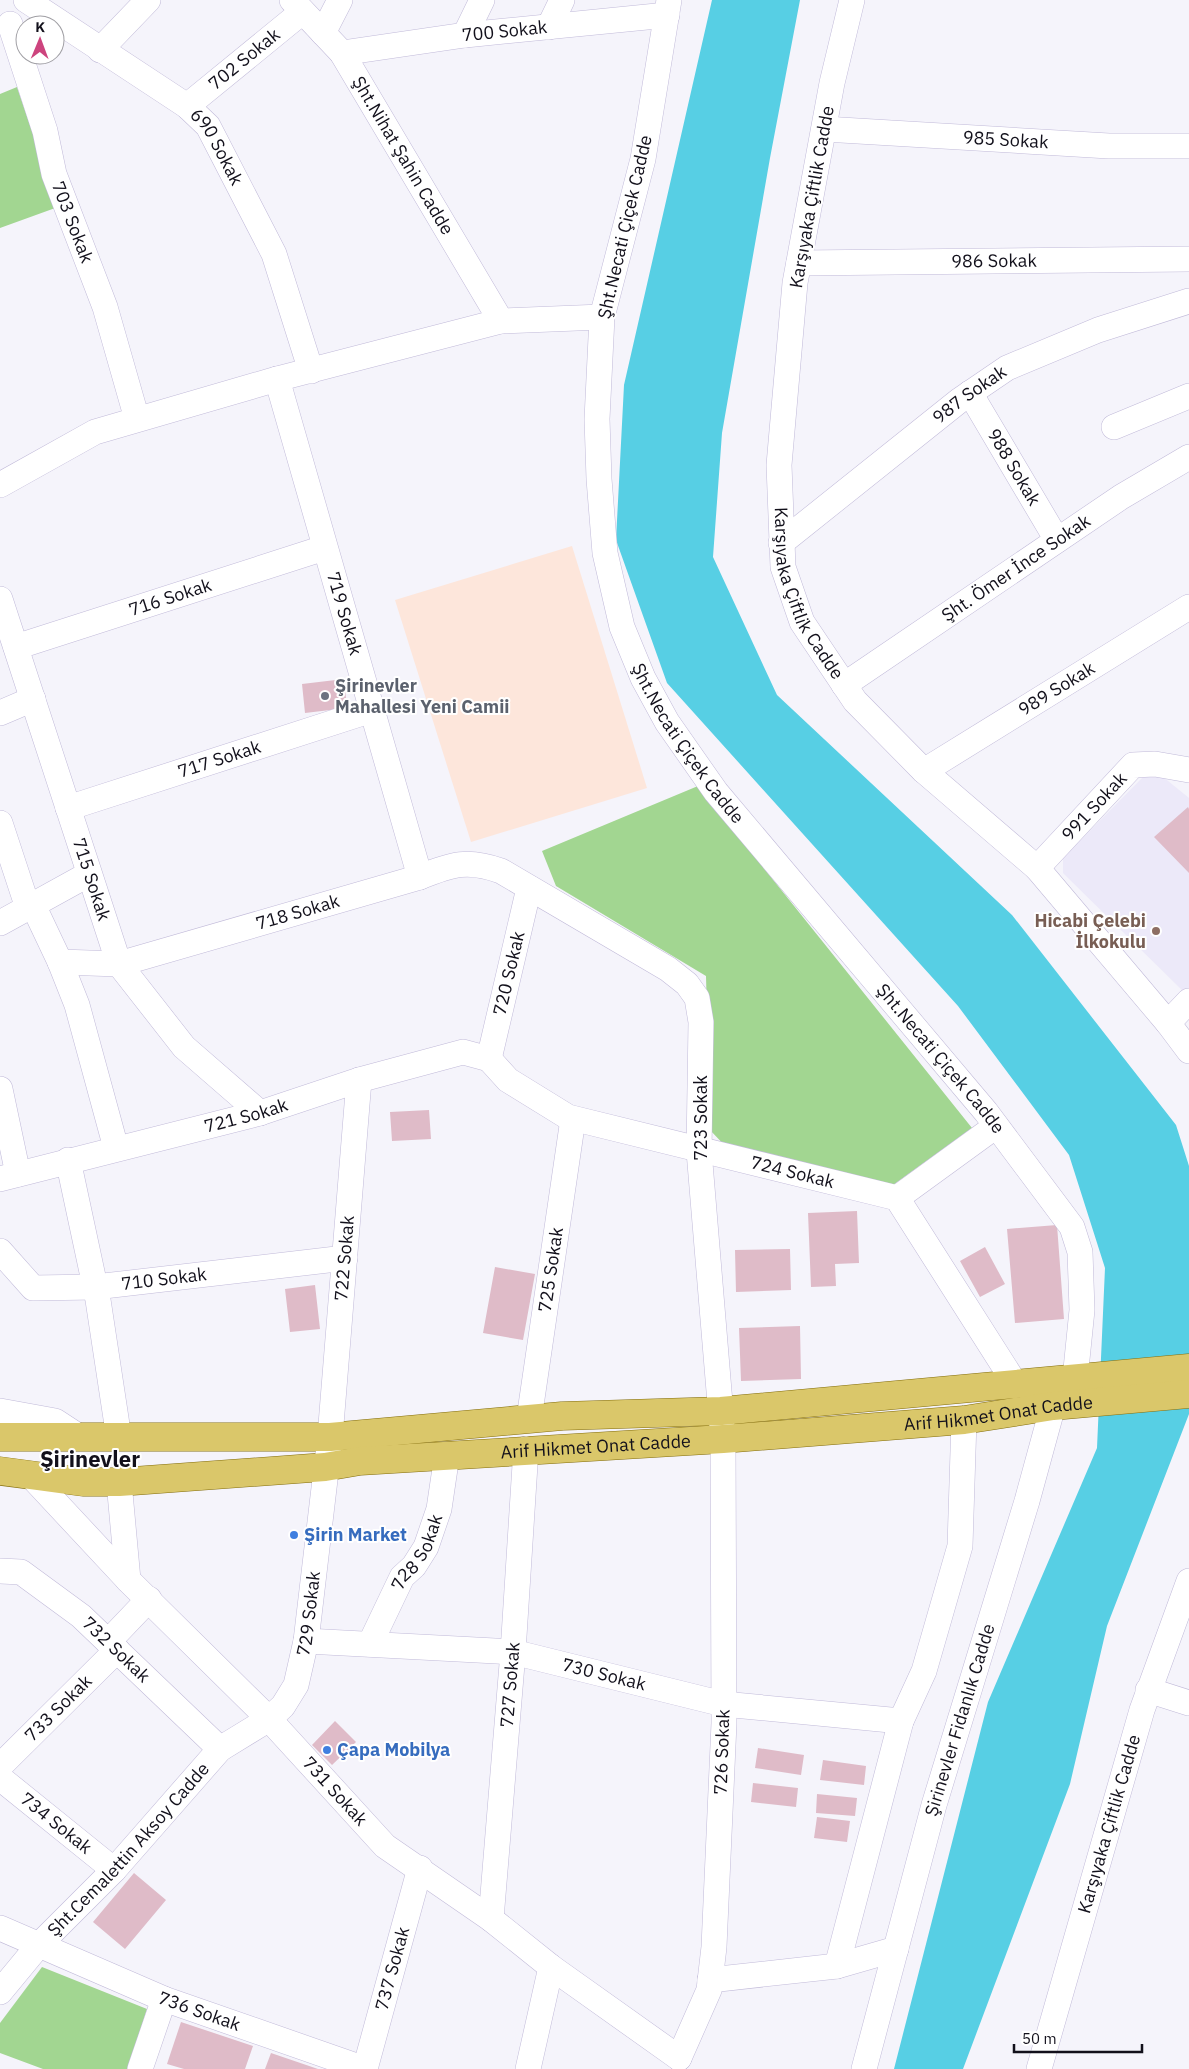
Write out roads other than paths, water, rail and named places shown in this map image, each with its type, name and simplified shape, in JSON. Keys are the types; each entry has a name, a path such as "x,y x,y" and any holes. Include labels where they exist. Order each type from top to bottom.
{"main road":[{"name":"Arif Hikmet Onat Cadde","path":"0,1471 83,1482 119,1482 325,1466 360,1461 526,1449 723,1439 964,1420 1053,1406 1086,1386 1189,1368"},
{"name":"Arif Hikmet Onat Cadde","path":"0,1437 330,1437 562,1416 721,1411 1016,1385 1086,1386 1189,1394"}],"street":[{"path":"5,30 26,0"},
{"name":"690 Sokak","path":"26,0 186,106 208,126 274,254 311,371"},
{"path":"100,50 148,0"},
{"path":"323,33 340,0"},
{"path":"465,35 482,0"},
{"path":"548,27 562,0"},
{"name":"Karşıyaka Çiftlik Cadde","path":"852,0 824,129 795,283 779,465 783,567 802,622 855,700 924,771 1037,868 1168,1023 1189,1051"},
{"name":"Şht.Nihat Şahin Cadde","path":"297,6 342,53 475,273 501,321"},
{"name":"702 Sokak","path":"186,106 297,6"},
{"name":"700 Sokak","path":"342,53 465,35 548,27 668,7"},
{"name":"Şht.Necati Çiçek Cadde","path":"668,7 643,159 602,318 597,419 599,479 605,553 622,627 643,678 667,722 716,792 996,1126 1072,1226 1080,1252 1086,1386"},
{"name":"703 Sokak","path":"5,30 45,131 54,174 105,307 137,419"},
{"name":"985 Sokak","path":"824,129 1109,146 1189,146"},
{"name":"986 Sokak","path":"799,263 1189,259"},
{"name":"987 Sokak","path":"782,543 970,393 1007,368 1098,330 1189,302"},
{"path":"0,485 95,432 277,379 501,321 602,318"},
{"name":"719 Sokak","path":"277,379 420,878"},
{"name":"988 Sokak","path":"970,393 1057,540"},
{"path":"1114,427 1189,396"},
{"name":"Şht. Ömer İnce Sokak","path":"844,684 1057,540 1189,457"},
{"name":"716 Sokak","path":"16,647 324,548"},
{"name":"715 Sokak","path":"0,599 118,964 184,1047 260,1113"},
{"name":"989 Sokak","path":"924,771 1189,607"},
{"path":"0,713 33,699"},
{"name":"717 Sokak","path":"68,808 372,710"},
{"name":"991 Sokak","path":"1037,868 1133,765 1155,764 1189,770"},
{"path":"0,823 31,906 60,962 77,1005 116,1148"},
{"name":"718 Sokak","path":"60,962 118,964 420,878 439,869 479,863 501,871 529,888"},
{"path":"0,923 89,874"},
{"name":"720 Sokak","path":"489,1059 529,888"},
{"name":"723 Sokak","path":"529,888 668,969 687,984 697,998 701,1022 699,1151 723,1439"},
{"path":"1168,1023 1189,1001"},
{"name":"721 Sokak","path":"9,1176 260,1113 358,1080 464,1052 489,1059"},
{"name":"724 Sokak","path":"489,1059 508,1080 573,1119 897,1198"},
{"name":"722 Sokak","path":"330,1437 358,1080"},
{"path":"0,1089 9,1176"},
{"name":"725 Sokak","path":"529,1419 573,1119"},
{"path":"996,1126 897,1198 1016,1385"},
{"path":"68,1160 95,1287 120,1438"},
{"name":"710 Sokak","path":"0,1251 33,1288 95,1287 345,1258"},
{"name":"Şirinevler Fidanlık Cadde","path":"864,2069 934,1805 1027,1501 1053,1406"},
{"path":"0,1411 55,1421 81,1438"},
{"path":"837,1966 901,1720 924,1671 960,1546 964,1420"},
{"name":"729 Sokak","path":"269,1719 283,1706 296,1685 306,1640 325,1466 330,1437"},
{"name":"726 Sokak","path":"680,2064 709,1990 714,1937 723,1704 723,1439"},
{"name":"727 Sokak","path":"491,1919 513,1652 526,1449"},
{"name":"728 Sokak","path":"370,1644 402,1577 414,1566 426,1547 439,1509 447,1455"},
{"name":"731 Sokak","path":"31,1476 128,1580 269,1719 386,1846 491,1919 551,1967 680,2064"},
{"path":"119,1482 128,1580"},
{"name":"732 Sokak","path":"0,1571 22,1572 81,1616 220,1749"},
{"name":"Karşıyaka Çiftlik Cadde","path":"1039,2069 1148,1690 1189,1581"},
{"name":"733 Sokak","path":"0,1766 113,1646 149,1599"},
{"name":"730 Sokak","path":"306,1640 513,1652 723,1704 901,1720"},
{"path":"1148,1690 1189,1704"},
{"name":"Şht.Cemalettin Aksoy Cadde","path":"0,1992 38,1946 114,1870 220,1749 269,1719"},
{"name":"734 Sokak","path":"0,1778 114,1870"},
{"name":"737 Sokak","path":"365,2069 420,1868"},
{"name":"736 Sokak","path":"0,1928 164,1999 365,2069"},
{"path":"710,1980 837,1966 896,1949"},
{"path":"528,2069 551,1967"},
{"path":"140,2069 164,1999"}],"water":[{"path":"712,0 800,0 770,158 722,433 713,557 777,695 1012,915 1176,1125 1189,1166 1189,1414 1107,1626 1070,1784 963,2069 894,2069 988,1702 1097,1448 1105,1268 1069,1155 958,1006 667,683 616,540 624,385"}],"place":[{"name":"Şirinevler Mahallesi Yeni Camii","path":"325,696"},
{"name":"Hicabi Çelebi İlkokulu","path":"1156,931"},
{"name":"Şirin Market","path":"294,1535"},
{"name":"Çapa Mobilya","path":"327,1750"}],"district":[{"name":"Şirinevler","path":"90,1459"}]}
